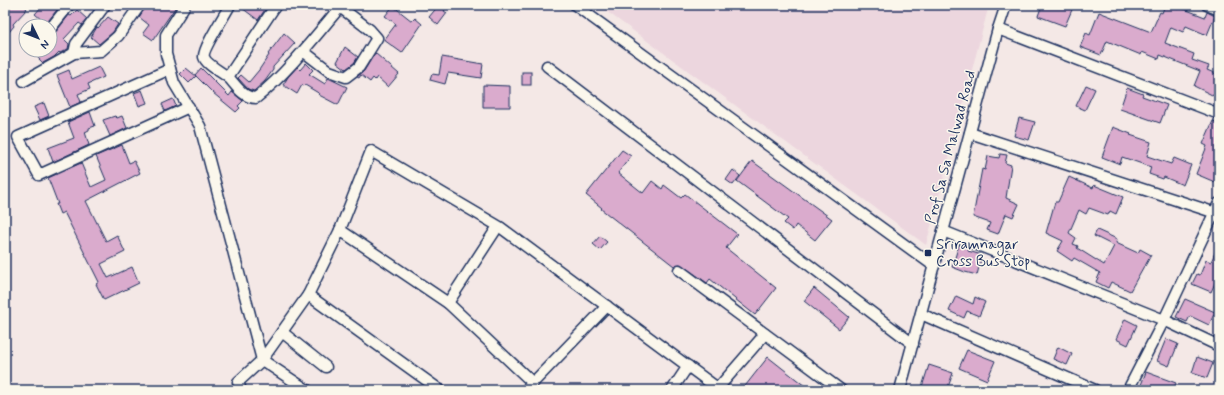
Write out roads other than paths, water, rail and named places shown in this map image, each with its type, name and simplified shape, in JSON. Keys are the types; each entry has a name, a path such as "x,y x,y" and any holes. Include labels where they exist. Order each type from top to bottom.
{"street":[{"path":"58,19 69,5"},
{"path":"74,53 76,44 105,5"},
{"path":"24,81 74,53 101,51 118,36 140,5"},
{"path":"185,5 166,35 166,54 174,83 200,126 262,360 307,390"},
{"path":"230,5 211,38 204,54 204,58 208,63 228,77 245,95 251,98 256,98 265,91 302,51 340,6 370,30 377,38 359,67 346,76 329,71 302,51"},
{"path":"228,77 276,5"},
{"path":"575,5 934,266"},
{"name":"Prof Sa Sa Malwad Road","path":"900,390 998,29 1006,5"},
{"path":"1207,5 1219,10"},
{"path":"998,29 1219,114"},
{"path":"547,66 913,344"},
{"path":"170,69 18,137 39,175 189,107"},
{"path":"970,133 1218,209 1128,390"},
{"path":"241,390 238,382 262,360 308,295 340,230 371,151 500,227 719,389 765,334"},
{"path":"340,230 448,304 529,386 607,306"},
{"path":"448,304 495,231"},
{"path":"943,231 1164,320 1219,346"},
{"path":"679,270 841,390"},
{"path":"308,295 440,390"},
{"path":"921,314 1094,390"},
{"path":"282,332 326,367"},
{"path":"672,390 688,366"}],"place":[{"name":"Sriramnagar Cross Bus Stop","path":"928,253"}]}
